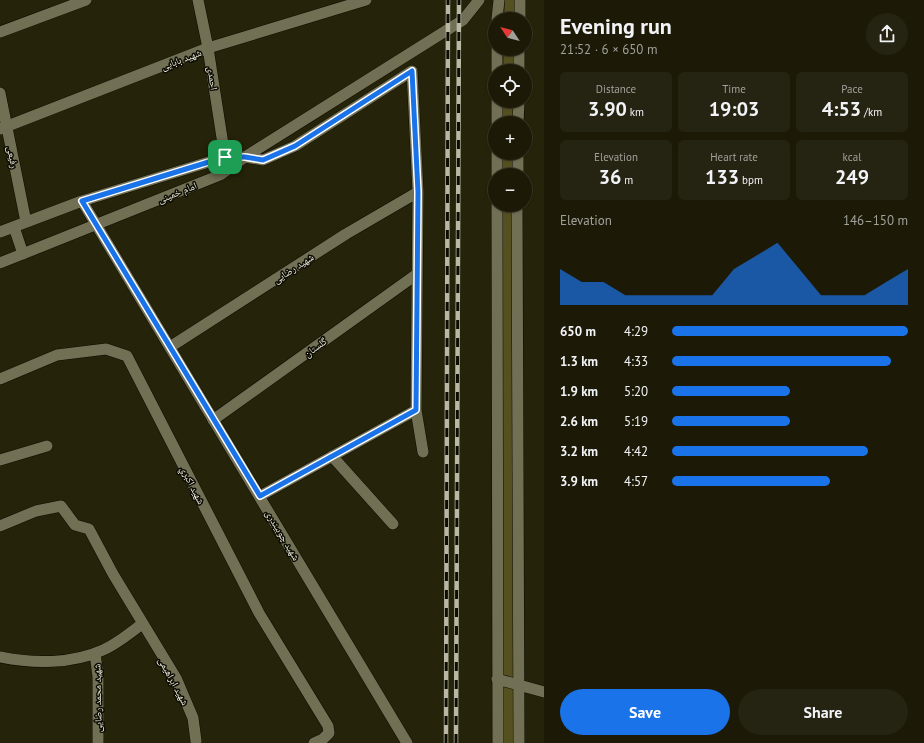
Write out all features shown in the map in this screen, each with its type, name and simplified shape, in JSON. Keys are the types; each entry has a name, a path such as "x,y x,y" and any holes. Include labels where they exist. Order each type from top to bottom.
{"street":[{"path":"0,32 86,0"},
{"name":"احمدی","path":"198,0 208,48 225,157"},
{"name":"شهید بابایی","path":"4,127 208,48 366,0"},
{"path":"245,157 463,20 479,0"},
{"path":"498,12 499,0"},
{"path":"520,0 520,12"},
{"path":"245,157 263,160 295,146 412,71 418,192 416,410 423,452"},
{"name":"رفیعی","path":"0,93 4,127 26,222"},
{"name":"امام خمینی","path":"0,232 82,201 225,157 245,157"},
{"name":"امام خمینی","path":"0,263 220,175 245,157"},
{"name":"شهید رضایی","path":"170,347 346,234 418,192"},
{"name":"شهید چوبیندری","path":"82,201 407,743"},
{"path":"497,212 498,743"},
{"path":"518,212 516,286 519,743"},
{"path":"14,227 23,254"},
{"name":"گلستان","path":"214,420 417,274"},
{"name":"شهيد اکبري","path":"0,379 57,355 106,349 126,356 258,613 328,726 329,733 323,739 314,743"},
{"path":"260,496 416,410"},
{"path":"0,460 47,446"},
{"path":"332,456 393,524"},
{"name":"شهید ابراهیمی","path":"0,526 36,511 61,506 65,509 75,525 89,528 113,574 176,678 193,718 196,741"},
{"path":"0,657 18,660 57,661 84,657 105,649 142,624"},
{"name":"شهید محمد رضایی","path":"95,653 98,677 98,743"},
{"path":"498,679 544,692"}],"waterway":[{"path":"511,0 511,12"},
{"path":"510,56 510,64"},
{"path":"509,108 509,116"},
{"path":"508,168 509,160"},
{"path":"508,212 506,335 509,743"}],"railway":[{"path":"446,743 448,0"},
{"path":"456,743 459,0"}],"route":[{"path":"412,71 418,192 416,410 260,496 82,201 225,157 245,157 263,160 295,146 412,71"}]}
